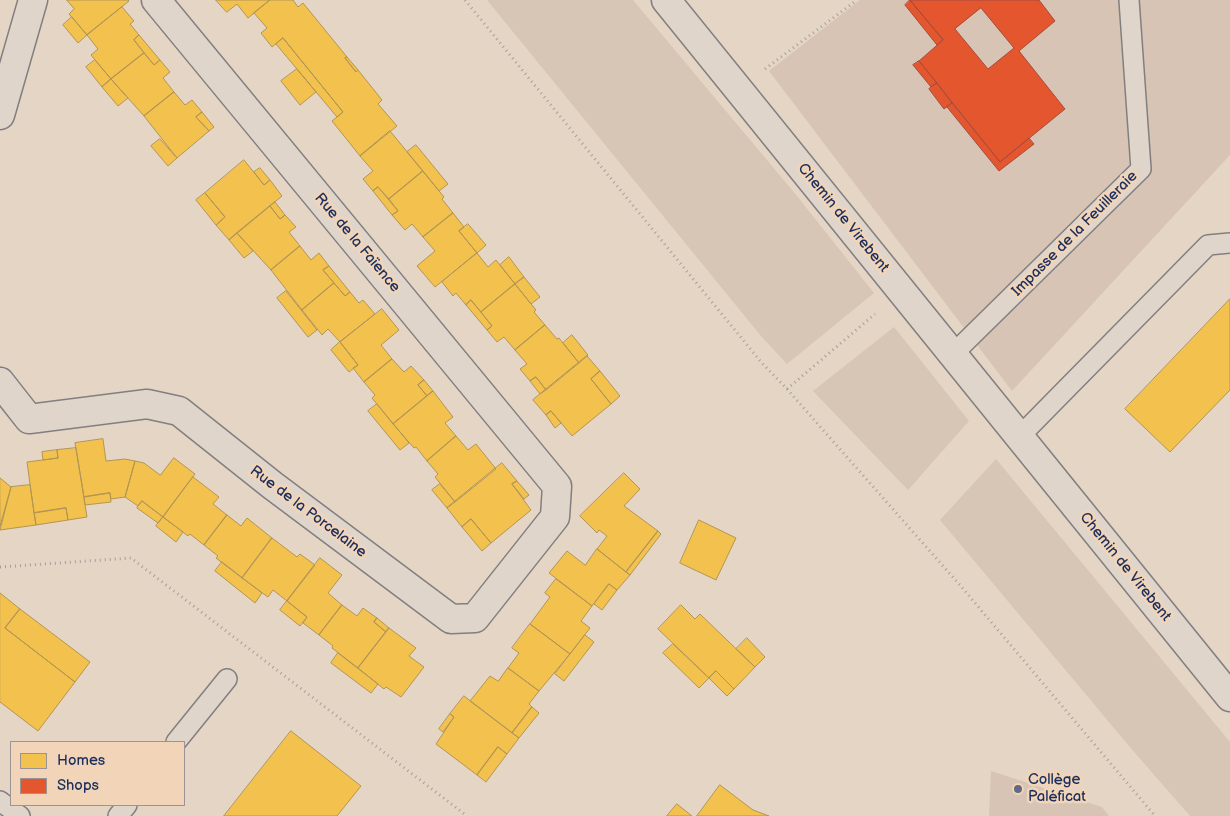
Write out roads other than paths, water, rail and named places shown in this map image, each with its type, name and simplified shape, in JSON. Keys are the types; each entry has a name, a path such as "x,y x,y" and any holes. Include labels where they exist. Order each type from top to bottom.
{"street":[{"path":"0,115 34,0"},
{"name":"Rue de la Faïence","path":"156,0 557,486"},
{"name":"Chemin de Virebent","path":"666,0 1230,697"},
{"name":"Rue de la Porcelaine","path":"0,382 29,419 147,404 179,411 272,485 451,619 475,618 554,517 557,486"}],"lane":[{"name":"Impasse de la Feuilleraie","path":"952,355 1141,169 1129,0"},
{"path":"1019,437 1208,245 1230,244"},
{"path":"177,741 227,679"},
{"path":"0,801 20,816"},
{"path":"118,816 126,806"}],"place":[{"name":"Collège Paléficat","path":"1018,789"}]}
